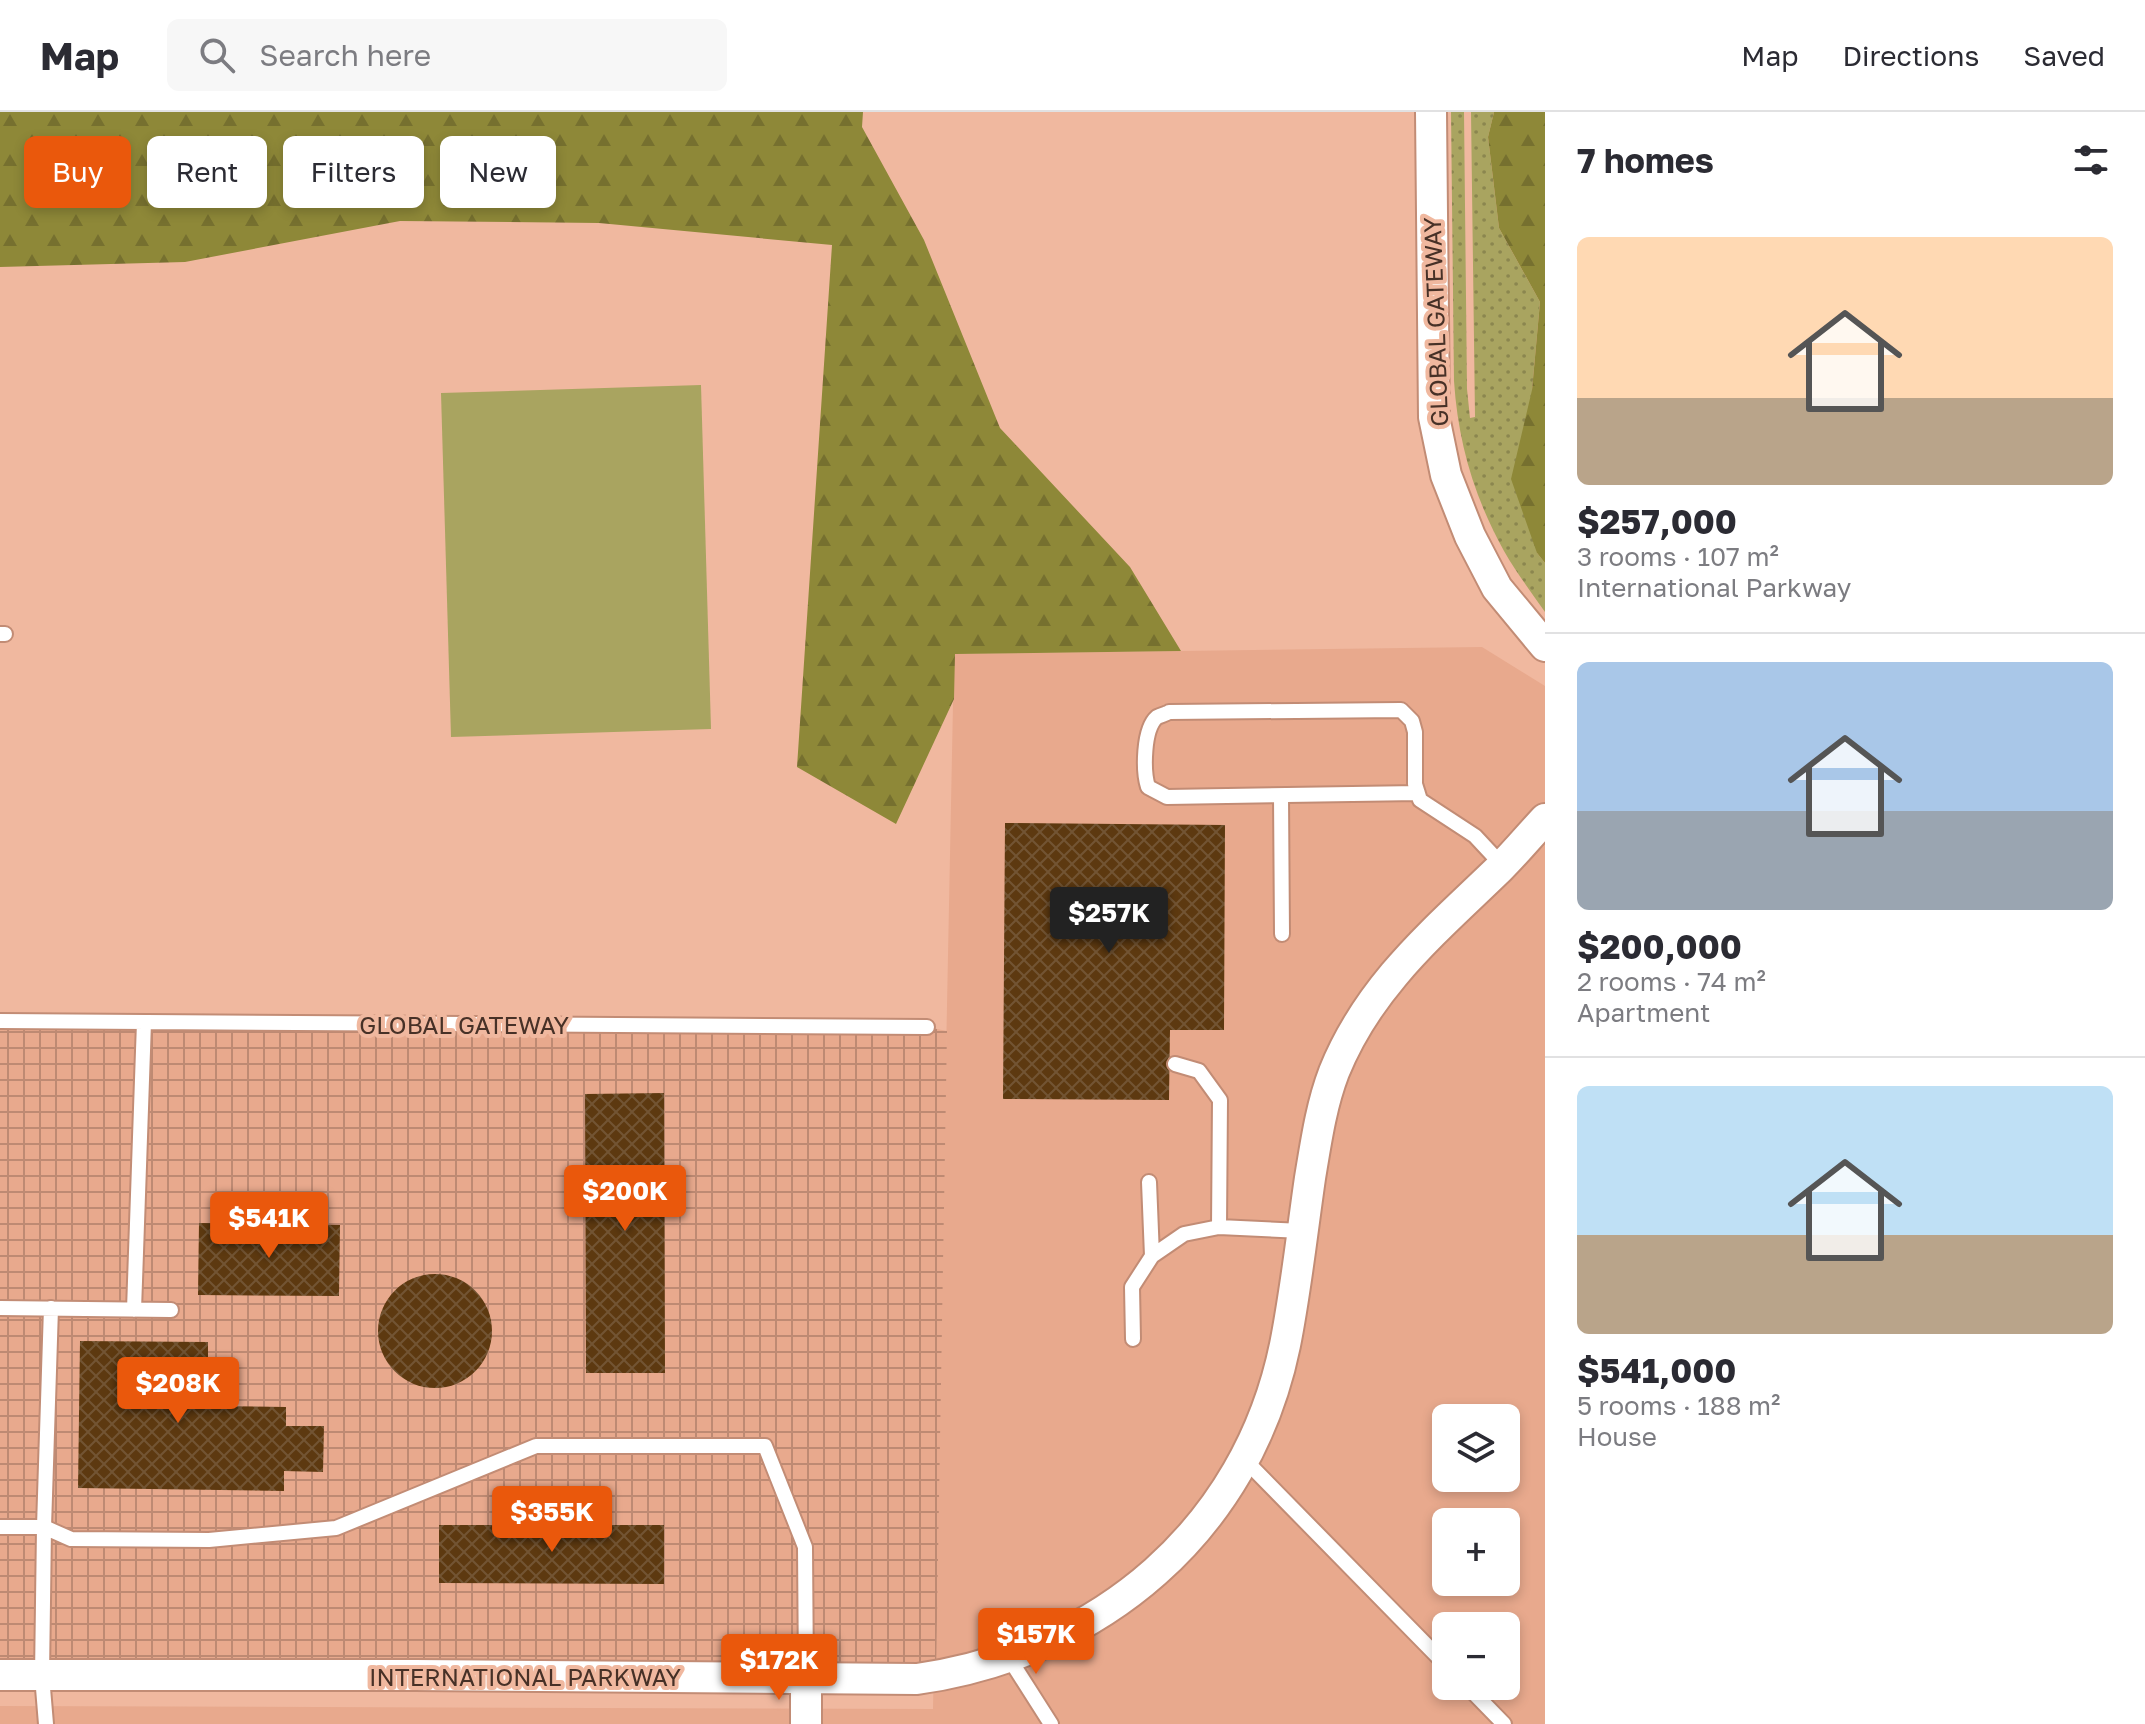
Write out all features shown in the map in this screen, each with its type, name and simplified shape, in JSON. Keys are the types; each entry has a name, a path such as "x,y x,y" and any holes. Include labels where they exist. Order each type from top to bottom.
{"street":[{"name":"GLOBAL GATEWAY","path":"1431,112 1434,417 1446,475 1470,536 1497,588 1545,646"},
{"name":"INTERNATIONAL PARKWAY","path":"0,1675 917,1679 955,1674 1009,1658 1072,1631 1131,1594 1184,1545 1229,1485 1260,1425 1281,1360 1320,1118 1335,1072 1354,1033 1400,966 1545,819"},
{"path":"806,1679 806,1724"}],"lane":[{"path":"1418,793 1167,797 1148,787 1144,776 1147,731 1157,717 1169,712 1401,710 1412,721 1415,732 1415,784 1418,793 1420,800 1475,836 1502,865"},
{"path":"1281,796 1282,934"},
{"name":"GLOBAL GATEWAY","path":"0,1021 927,1027"},
{"path":"134,1310 144,1022"},
{"path":"1175,1064 1199,1071 1220,1100 1219,1227"},
{"path":"1149,1182 1152,1256"},
{"path":"1133,1339 1132,1287 1152,1256 1184,1234 1219,1227 1302,1231"},
{"path":"0,1308 171,1310"},
{"path":"46,1724 42,1676 51,1308"},
{"path":"0,1527 44,1527 71,1539 178,1540 336,1528 536,1446 765,1446 805,1547 806,1679"},
{"path":"1243,1458 1432,1651"},
{"path":"1009,1658 1051,1724"},
{"path":"1481,1700 1504,1724"}],"shaded area":[{"path":"1451,112 1464,112 1467,389 1470,418 1475,417 1471,112 1494,112 1488,137 1499,228 1540,302 1532,390 1537,553 1545,563 1545,612 1493,531 1469,469 1459,426 1454,381"},
{"path":"701,385 711,729 451,737 441,393"},
{"path":"1482,647 1545,686 1545,1724 0,1724 0,1706 933,1709 954,654"},
{"path":"0,1021 927,1027 947,1031 936,1676 0,1675"}],"green space":[{"path":"0,112 863,112 862,127 924,240 1000,428 1130,567 1181,651 955,654 954,699 896,824 797,767 832,245 599,223 400,221 185,262 0,267"},
{"path":"1494,112 1545,112 1545,563 1537,553 1511,479 1532,390 1540,302 1499,228 1488,137"}],"building":[{"path":"1005,823 1225,825 1224,1030 1170,1030 1169,1100 1003,1099"},
{"path":"664,1093 665,1373 586,1373 585,1094"},
{"path":"199,1223 340,1225 339,1296 198,1295"},
{"path":"435,1274 457,1278 475,1291 488,1309 492,1331 488,1353 475,1371 457,1384 435,1388 413,1384 395,1371 382,1353 378,1331 382,1309 395,1291 413,1278"},
{"path":"80,1341 208,1342 208,1406 286,1407 286,1426 324,1426 323,1472 284,1471 284,1491 78,1488"},
{"path":"439,1525 664,1525 664,1584 439,1583"}]}
